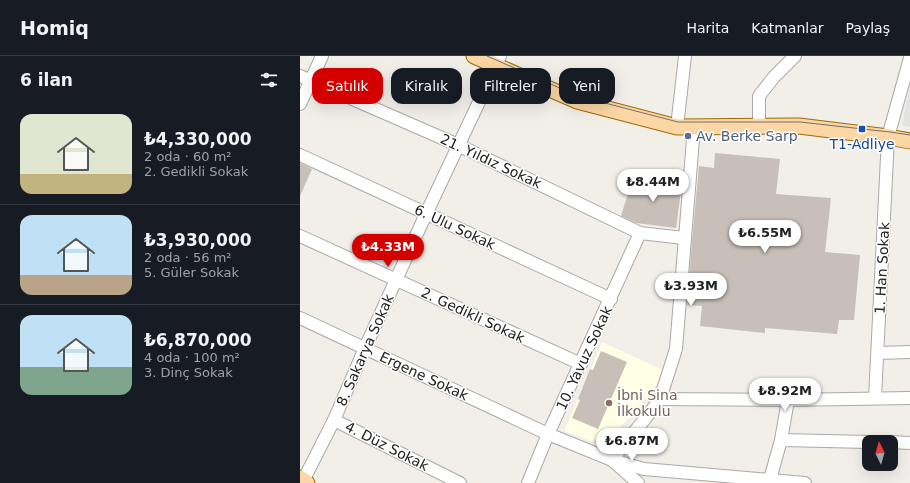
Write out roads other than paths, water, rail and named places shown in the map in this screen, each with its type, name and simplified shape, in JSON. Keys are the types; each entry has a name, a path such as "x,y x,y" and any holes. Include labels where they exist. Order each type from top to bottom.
{"main road":[{"path":"474,56 498,61 577,101 678,127 799,126 910,141"}],"street":[{"path":"300,104 305,78 322,56"},
{"path":"678,127 685,56"},
{"path":"759,126 760,96 774,77 795,56"},
{"name":"1. Han Sokak","path":"875,398 888,137 910,58"},
{"name":"8. Sakarya Sokak","path":"303,481 334,420 396,279 498,61"},
{"name":"21. Yıldız Sokak","path":"305,78 458,145 640,233 684,238"},
{"path":"612,460 660,399 676,349 694,127"},
{"name":"6. Ulu Sokak","path":"300,155 611,299"},
{"name":"10. Yavuz Sokak","path":"528,483 548,434 640,233"},
{"name":"2. Gedikli Sokak","path":"300,236 581,364"},
{"name":"Ergene Sokak","path":"300,318 548,434 612,460"},
{"path":"878,353 910,352"},
{"path":"660,399 788,400 910,398"},
{"path":"770,481 781,440 788,400"},
{"name":"4. Düz Sokak","path":"334,420 460,483"},
{"path":"781,440 862,442"},
{"path":"898,442 910,443"},
{"path":"612,460 644,469 805,483"},
{"path":"612,460 635,482"}],"tram line":[{"path":"487,56 578,96 678,122 800,122 910,135"}],"place":[{"name":"T1-Adliye","path":"862,129"},
{"name":"Av. Berke Sarp","path":"688,136"},
{"name":"İbni Sina İlkokulu","path":"609,403"}]}
